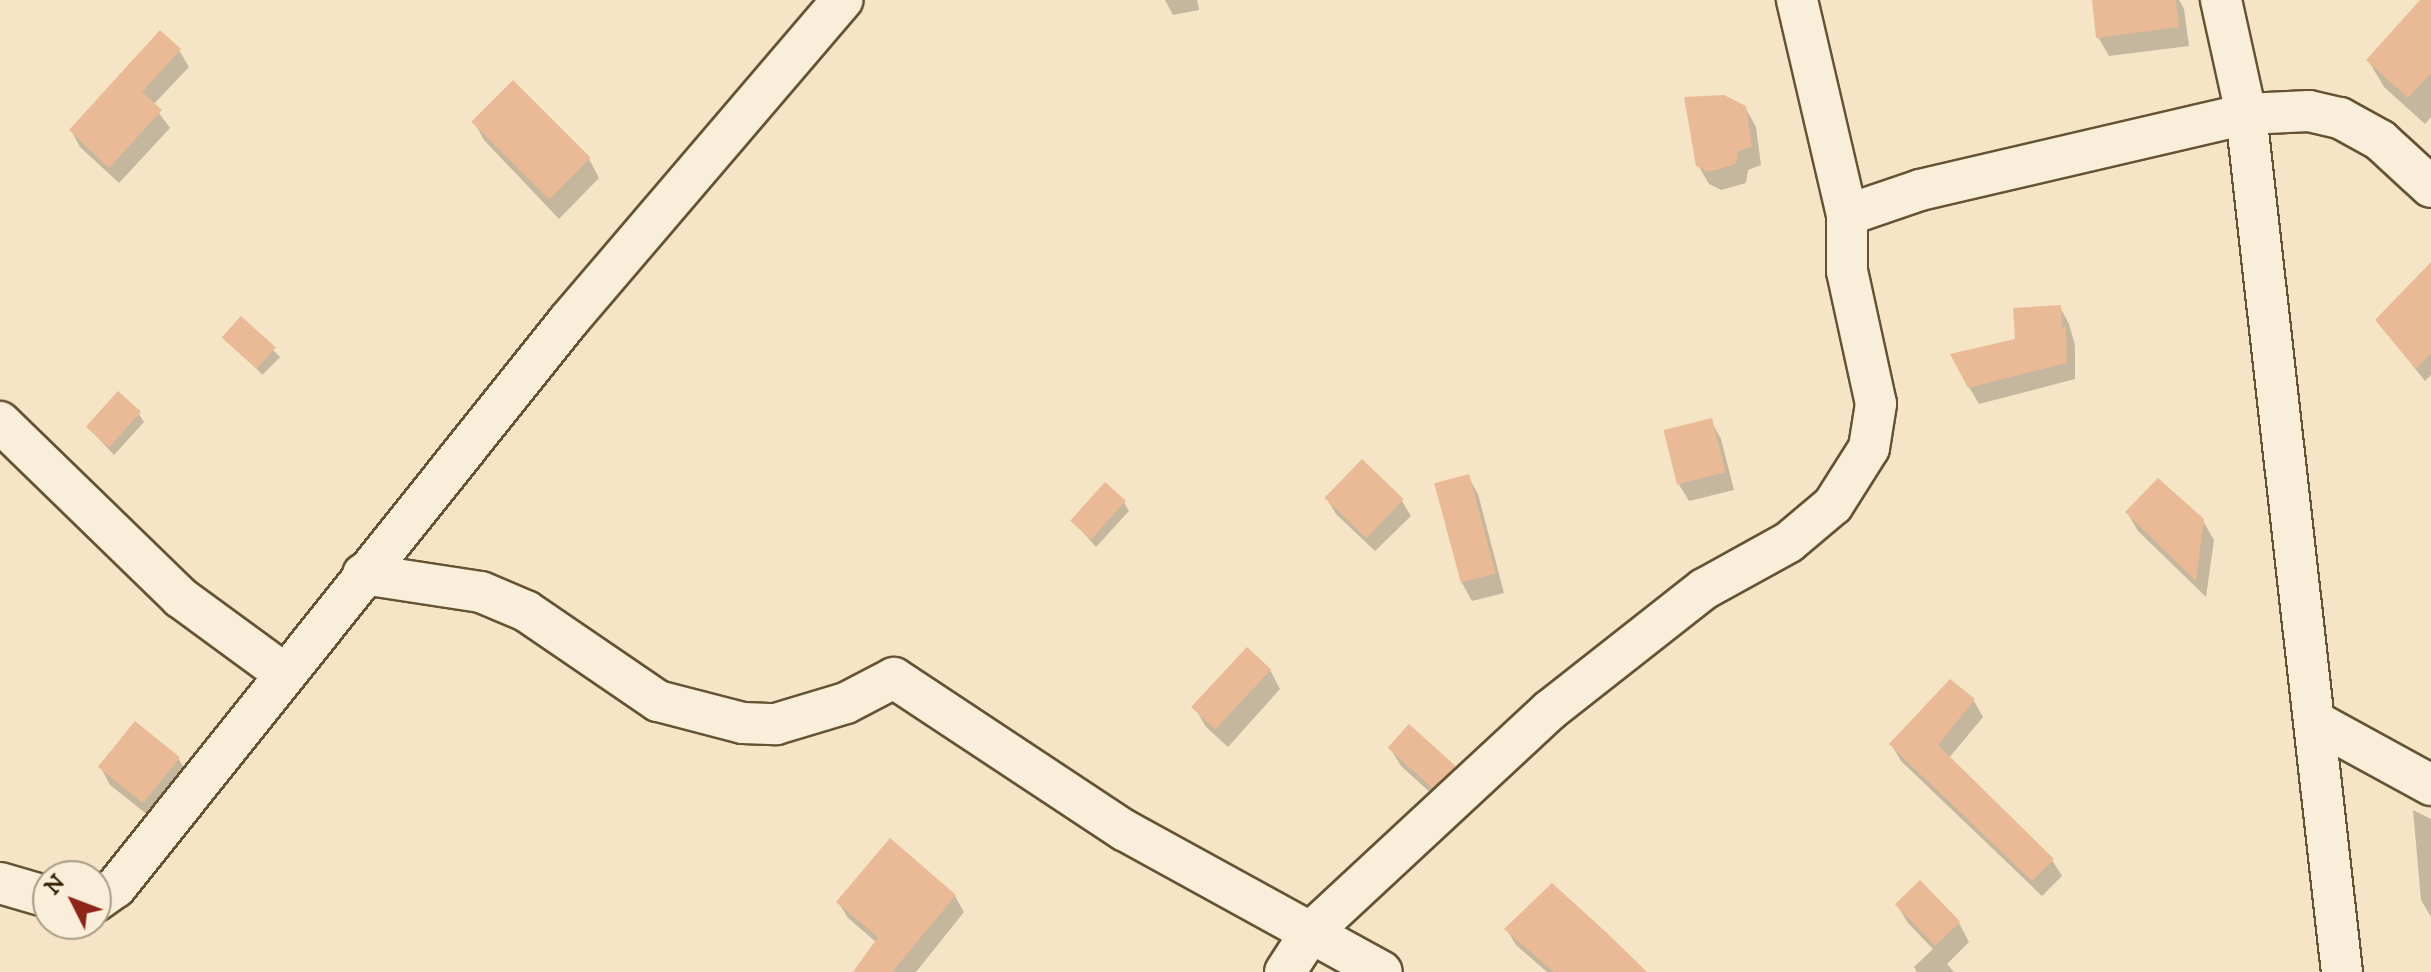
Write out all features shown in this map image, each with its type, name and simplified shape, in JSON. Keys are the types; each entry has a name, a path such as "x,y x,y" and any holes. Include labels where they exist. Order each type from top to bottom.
{"street":[{"path":"112,890 569,320 842,0"},
{"path":"1285,972 1311,932 1550,710 1704,589 1789,542 1833,505 1869,448 1876,404 1847,271 1847,215 1797,0"},
{"path":"2221,0 2246,114 2342,972"},
{"path":"1847,215 1920,190 2246,114 2309,111 2340,118 2380,140 2431,187"},
{"path":"0,422 181,598 285,674"},
{"path":"363,574 481,592 526,611 658,701 743,723 776,724 846,703 894,678 1124,830 1382,972"},
{"path":"2316,722 2431,785"},
{"path":"0,883 32,892"}],"building":[{"path":"2092,0 2176,0 2179,27 2096,38"},
{"path":"2420,0 2431,0 2431,73 2408,98 2366,60"},
{"path":"160,30 181,49 142,92 162,110 109,168 69,130"},
{"path":"513,80 591,158 549,200 471,122"},
{"path":"1724,95 1746,106 1752,147 1738,151 1736,164 1709,172 1696,166 1684,97"},
{"path":"2431,262 2431,353 2416,369 2375,320"},
{"path":"2061,305 2062,328 2066,326 2067,363 1968,388 1950,354 2015,339 2013,308"},
{"path":"241,316 276,347 257,369 222,338"},
{"path":"118,391 141,412 109,447 86,427"},
{"path":"1712,418 1726,472 1677,484 1663,430"},
{"path":"1362,459 1404,499 1366,538 1324,498"},
{"path":"1469,474 1496,573 1461,583 1434,483"},
{"path":"2158,478 2204,519 2196,581 2125,512"},
{"path":"1105,482 1126,501 1091,539 1070,521"},
{"path":"1247,647 1271,670 1215,729 1191,707"},
{"path":"1950,679 1975,699 1938,745 2054,859 2032,881 1889,744"},
{"path":"135,721 180,758 143,803 98,767"},
{"path":"1409,724 1456,766 1434,790 1388,748"},
{"path":"890,838 956,895 892,972 853,972 878,937 836,902"},
{"path":"1920,880 1960,922 1935,946 1895,904"},
{"path":"1552,883 1647,972 1554,972 1504,929"}]}
